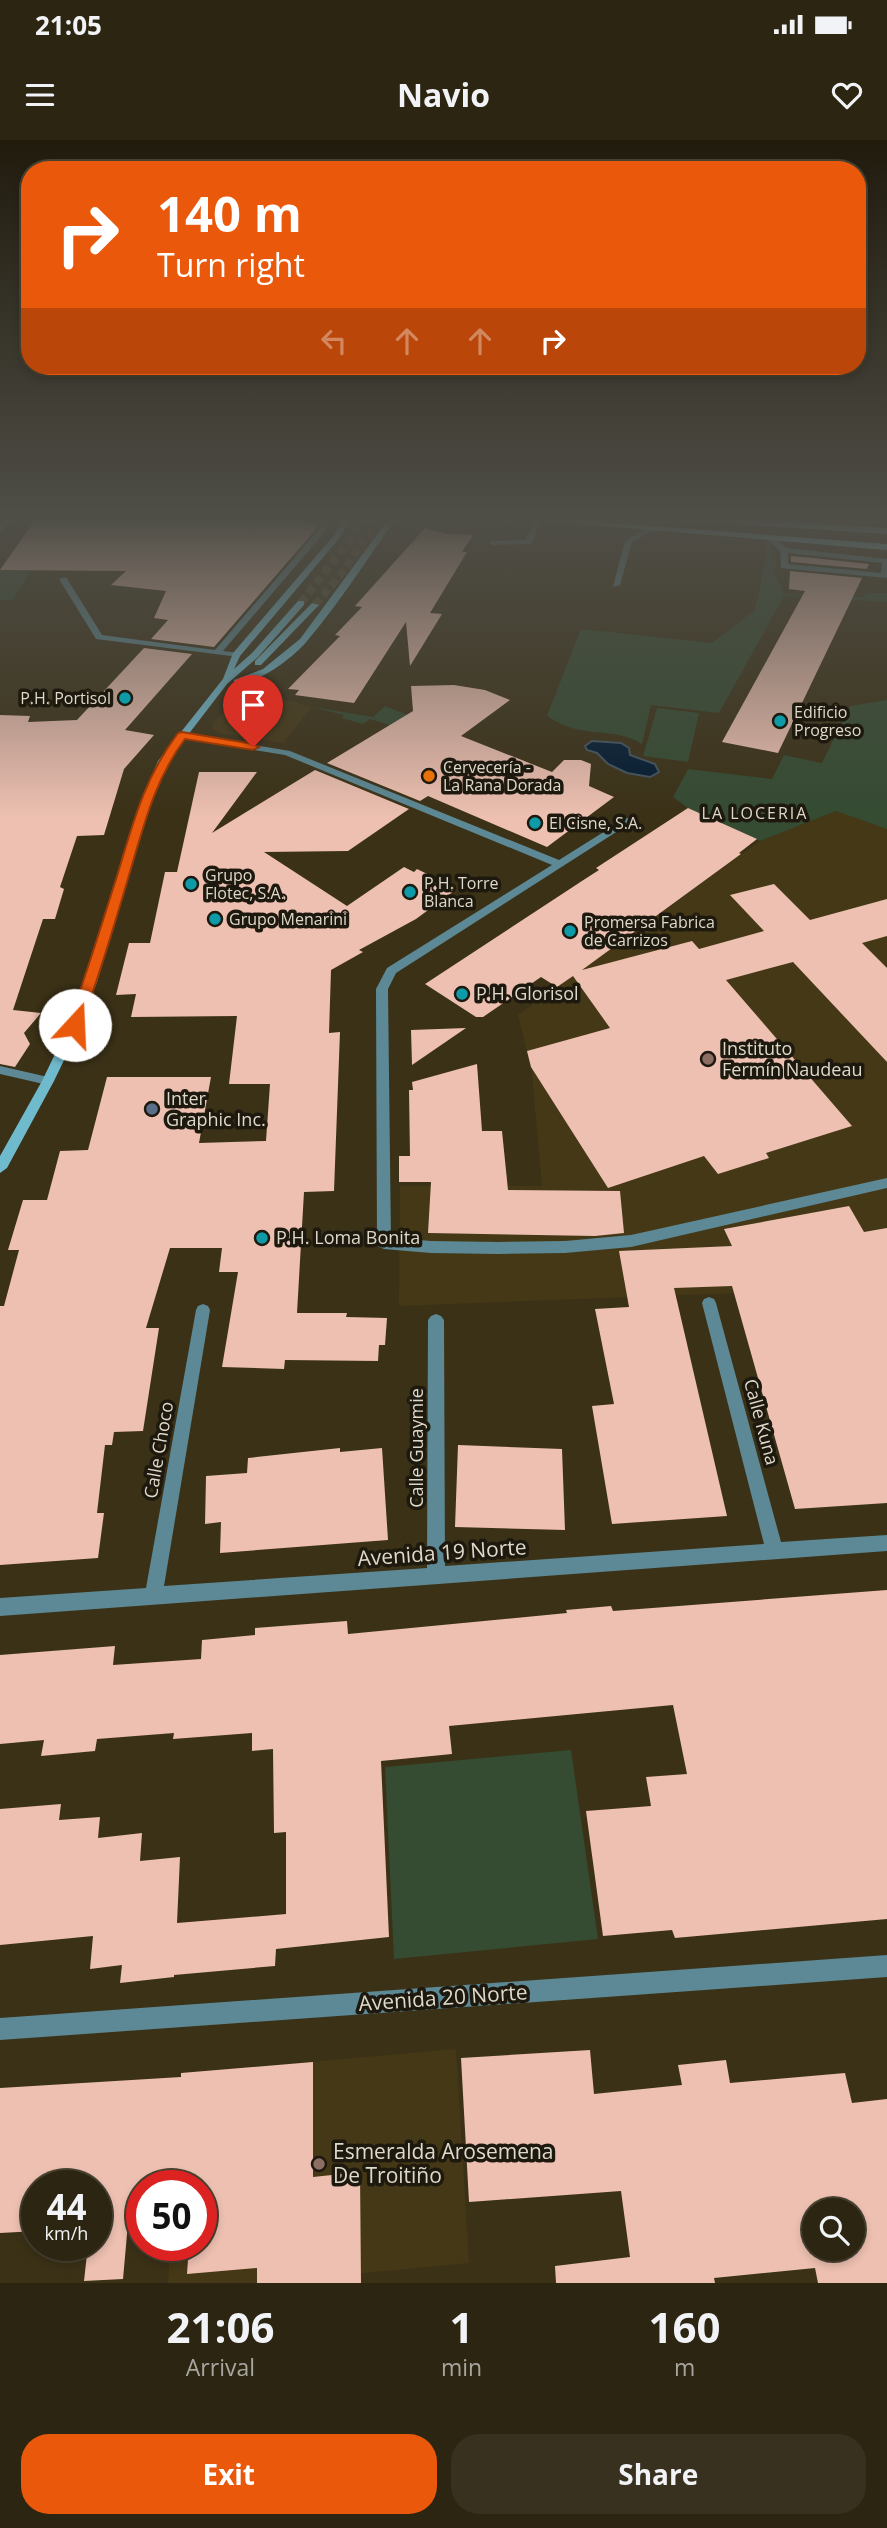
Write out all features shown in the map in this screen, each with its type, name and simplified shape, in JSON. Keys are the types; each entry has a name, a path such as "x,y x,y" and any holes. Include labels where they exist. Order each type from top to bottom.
{"main road":[{"path":"224,682 236,655 268,617"},
{"path":"0,1167 48,1081 75,1025 91,982 153,779 224,682 255,655 289,617"},
{"path":"208,702 237,682 304,617"},
{"path":"237,682 266,671 303,642 321,617"}],"street":[{"path":"87,617 99,637 236,655"},
{"path":"217,653 248,617"},
{"path":"182,736 287,753 559,864"},
{"path":"630,820 391,971 382,989 384,1243 498,1248 565,1247 631,1241 887,1183"},
{"path":"0,1070 48,1081"},
{"name":"Calle Kuna","path":"709,1303 775,1551"},
{"name":"Calle Choco","path":"153,1596 203,1310"},
{"name":"Calle Guaymie","path":"436,1320 436,1576"},
{"name":"Avenida 19 Norte","path":"0,1607 887,1544"},
{"name":"Avenida 20 Norte","path":"0,2029 887,1966"}],"shaded area":[{"path":"249,694 312,707 283,743 219,733 212,729 221,714"},
{"name":"Instituto Fermín Naudeau","path":"836,811 887,813 887,1279 740,1293 399,1306 400,1186 542,1186 532,1073 518,1015 760,841"},
{"name":"Esmeralda Arosemena De Troitiño","path":"456,2049 469,2263 259,2283 168,2283 169,2261 217,2261 217,2170 175,2170 181,2073"}],"green space":[{"path":"746,617 772,617 719,713 651,705 642,744 620,735 573,728 547,716 581,629 712,643"},
{"path":"887,700 887,829 836,811 760,841 688,808 673,797 688,769 772,779 784,755 822,763 850,706"},
{"path":"385,706 436,726 425,732 397,721 389,725 370,719 363,724 342,718 344,715 312,707 373,717"},
{"path":"657,708 699,713 688,762 643,756"},
{"path":"571,1750 598,1939 394,1959 385,1767"}],"water":[{"path":"592,741 621,743 629,748 630,755 655,764 659,772 650,777 627,773 608,764 597,753 587,750 585,746"}],"building":[{"path":"240,617 214,647 151,639 168,620 154,618"},
{"path":"352,617 440,617 410,666 406,622 354,703 295,695 299,690 288,689 340,636 335,635"},
{"path":"791,617 843,617 778,753 722,742"},
{"path":"144,648 192,654 125,730 154,735 124,769 104,835 77,836 60,887 64,889 55,919 43,919 13,1010 41,1013 24,1033 30,1044 15,1067 0,1064 0,715 30,716 28,722 77,720"},
{"path":"454,685 485,690 510,700 461,736 552,772 564,760 581,760 591,764 589,786 614,797 547,847 428,796 420,801 327,763 413,711 411,686"},
{"path":"315,770 409,809 348,851 264,852 347,906 404,867 414,872 417,869 450,885 447,888 454,891 416,919 359,950 363,952 331,970 329,1033 340,1032 334,1191 304,1192 297,1313 347,1313 346,1317 387,1318 385,1345 379,1345 378,1361 285,1360 284,1369 222,1367 238,1272 219,1272 222,1248 170,1248 146,1328 159,1328 143,1431 114,1432 112,1445 105,1445 97,1513 104,1513 98,1558 0,1565 0,1306 4,1306 19,1250 8,1250 23,1200 47,1200 60,1151 88,1150 107,1077 211,1077 199,1143 266,1141 270,1084 229,1084 237,1016 131,1017 136,994 116,995 129,943 150,943 165,872 177,872 199,772 257,772 212,833"},
{"path":"688,808 757,839 739,853 741,854 582,970 692,941 699,949 764,931 730,895 774,884 810,920 887,899 887,936 862,943 887,968 887,1062 793,962 726,980 852,1126 766,1153 769,1158 718,1174 704,1156 608,1188 531,1067 527,1051 610,1028 573,976 557,987 541,977 483,1017 476,1017 425,984"},
{"path":"466,1028 412,1065 411,1030"},
{"path":"477,1064 482,1131 502,1131 508,1190 620,1191 624,1233 595,1236 428,1233 431,1182 399,1182 399,1156 410,1156 409,1090 413,1090 412,1082"},
{"path":"849,1206 864,1232 887,1228 887,1503 795,1509 732,1286 674,1288 727,1516 612,1524 592,1406 614,1404 595,1309 629,1307 619,1251 732,1246 724,1229"},
{"path":"458,1445 562,1449 565,1530 455,1527"},
{"path":"340,1448 340,1452 382,1448 388,1540 220,1553 221,1522 205,1524 206,1476 247,1473 248,1458"},
{"path":"887,1590 887,1919 675,1938 672,1930 603,1936 586,1811 651,1806 646,1777 687,1774 673,1705 449,1726 452,1754 381,1761 389,1937 276,1949 275,1966 120,1983 122,1965 90,1969 93,1936 0,1945 0,1809 61,1804 59,1820 100,1817 98,1838 142,1833 140,1861 180,1857 177,1923 286,1914 286,1832 274,1833 273,1749 252,1751 252,1733 173,1739 174,1733 97,1739 95,1751 41,1756 44,1740 0,1744 0,1655 115,1646 113,1665 201,1659 202,1640 255,1635 255,1628 347,1621 348,1634 567,1613 566,1610 611,1606 613,1611"},
{"path":"590,2050 594,2094 682,2085 678,2065 726,2060 730,2083 845,2073 852,2103 887,2099 887,2283 818,2283 815,2268 714,2278 715,2283 556,2283 555,2266 630,2257 621,2191 469,2202 461,2058"},
{"path":"313,2062 313,2177 360,2172 361,2283 257,2283 257,2268 187,2274 188,2261 217,2261 217,2170 126,2170 123,2279 84,2281 86,2261 112,2261 112,2170 21,2170 21,2232 0,2233 0,2088 181,2077 181,2073"}],"place":[{"name":"P.H. Portisol","path":"125,698"},
{"name":"Edificio Progreso","path":"780,721"},
{"name":"Cervecería - La Rana Dorada","path":"429,776"},
{"name":"El Cisne, S.A.","path":"535,823"},
{"name":"Grupo Flotec, S.A.","path":"191,884"},
{"name":"P.H. Torre Blanca","path":"410,892"},
{"name":"Grupo Menarini","path":"215,919"},
{"name":"Promersa Fabrica de Carrizos","path":"570,931"},
{"name":"P.H. Glorisol","path":"462,994"},
{"name":"Instituto Fermín Naudeau","path":"708,1059"},
{"name":"Inter Graphic Inc.","path":"152,1109"},
{"name":"P.H. Loma Bonita","path":"262,1238"},
{"name":"Esmeralda Arosemena De Troitiño","path":"319,2164"}],"district":[{"name":"LA LOCERIA","path":"755,813"}],"route":[{"path":"75,1025 91,982 153,779 163,761 182,736 253,747"}]}
